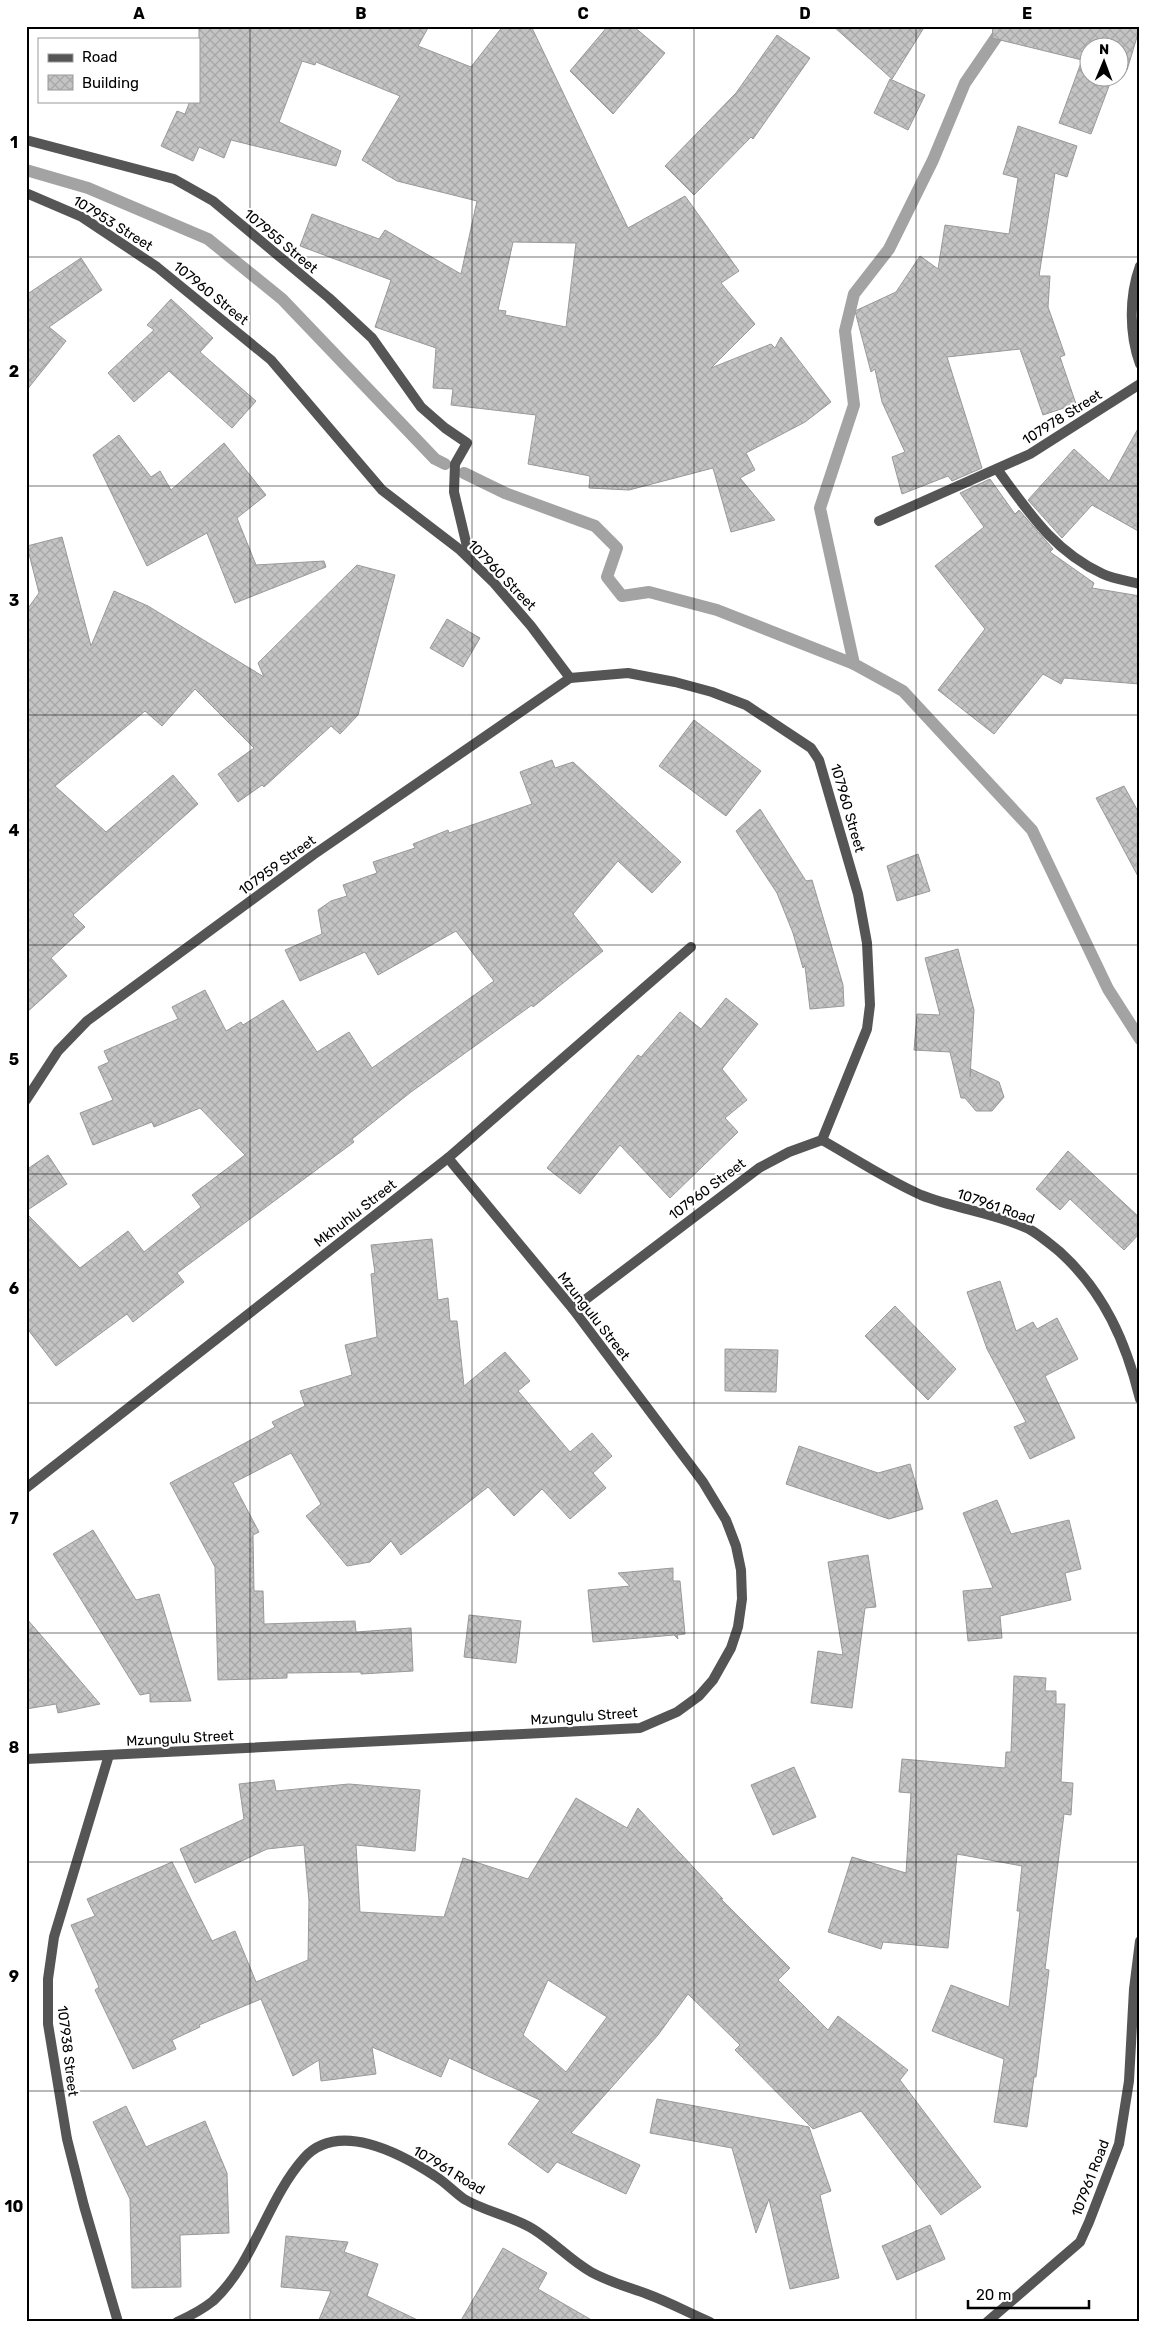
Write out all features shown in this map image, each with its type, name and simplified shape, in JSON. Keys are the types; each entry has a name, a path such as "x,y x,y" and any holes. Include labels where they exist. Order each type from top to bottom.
{"street":[{"name":"107955 Street","path":"26,140 174,179 212,201 329,298 372,338 422,407 445,428 467,443 455,464 454,492 470,559"},
{"name":"107953 Street","path":"26,193 82,217 157,267"},
{"path":"1140,266 1136,276 1132,330 1140,364"},
{"name":"107960 Street","path":"157,267 271,360 382,490 470,559 531,626 570,678 628,673 675,682 712,692 746,705 812,748 819,760 858,894 868,943 870,1005 867,1030 822,1140 789,1152 759,1168 573,1309"},
{"name":"107978 Street","path":"880,521 1049,443 1140,384"},
{"path":"997,468 1044,532 1068,553 1103,574 1140,584"},
{"name":"107959 Street","path":"26,1100 58,1051 87,1020 314,855 570,678"},
{"name":"Mkhuhlu Street","path":"26,1488 448,1158 691,947"},
{"name":"107961 Road","path":"822,1140 921,1194 1022,1226 1050,1244 1078,1268 1094,1289 1112,1319 1124,1344 1140,1399"},
{"name":"Mzungulu Street","path":"26,1759 640,1728 677,1712 699,1696 712,1680 731,1648 738,1627 742,1599 742,1580 736,1546 726,1520 703,1482 573,1309 448,1158"},
{"name":"107938 Street","path":"109,1755 54,1937 48,1979 48,2024 67,2139 84,2206 118,2322"},
{"name":"107961 Road","path":"987,2322 1080,2242 1089,2222 1119,2144 1129,2081 1134,1989 1140,1941"},
{"name":"107961 Road","path":"177,2322 198,2312 212,2301 232,2279 242,2265 274,2200 306,2156 323,2144 339,2140 362,2141 397,2155 435,2176 465,2199 535,2230 568,2257 591,2271 710,2322"}],"building":[{"path":"199,26 429,26 418,46 471,67 503,26 531,26 628,228 685,196 739,271 721,283 755,324 711,368 771,344 775,348 781,337 831,402 805,422 746,453 755,470 740,478 775,520 731,532 713,468 629,490 589,488 590,476 528,464 536,415 451,405 453,389 433,388 436,348 375,327 391,280 300,246 312,214 379,239 385,230 461,274 477,201 397,181 362,160 400,96 316,62 315,65 302,61 279,122 341,151 336,166 231,140 224,158 199,147 193,161 161,146 177,111 185,114 190,102 200,102","holes":["513,242 576,243 566,327 505,315 506,311 498,310"]},
{"path":"608,26 633,26 665,53 613,114 570,71"},
{"path":"833,26 925,26 892,79"},
{"path":"993,26 1140,26 1128,67 1128,38 1078,38 1078,59 992,38"},
{"path":"777,35 810,58 753,139 751,137 694,195 665,166 736,93"},
{"path":"1078,71 1078,88 1108,88 1091,134 1059,123"},
{"path":"890,79 925,95 908,130 874,113"},
{"path":"1018,126 1077,146 1067,177 1055,173 1039,276 1050,276 1048,307 1065,355 1060,357 1076,404 1043,415 1020,349 947,357 982,468 952,481 948,476 902,494 892,457 905,452 882,402 875,369 871,372 855,311 896,292 920,256 938,269 945,225 1009,234 1018,178 1003,174"},
{"path":"81,258 102,290 49,327 66,341 26,391 26,295"},
{"path":"171,299 213,338 200,352 256,401 232,428 169,371 134,402 108,373 154,330 147,325"},
{"path":"1140,425 1140,532 1092,505 1062,538 1028,500 1074,449 1109,481"},
{"path":"119,435 151,477 160,471 171,490 224,443 266,495 237,518 256,565 324,561 326,567 235,603 207,533 147,566 93,455"},
{"path":"990,479 1015,514 1019,510 1053,549 1050,552 1094,583 1092,588 1140,596 1140,684 1064,678 1061,684 1043,674 994,734 938,690 985,629 935,566 984,527 960,493"},
{"path":"62,537 91,646 114,591 148,606 264,677 258,663 357,565 395,575 358,715 340,734 331,726 264,787 262,785 238,802 218,774 254,748 195,689 162,726 145,711 55,786 106,832 173,775 198,804 73,915 85,927 51,958 67,976 26,1013 26,611 39,593 27,546"},
{"path":"447,619 480,638 463,667 430,648"},
{"path":"694,720 761,771 726,816 659,766"},
{"path":"552,760 555,768 573,762 681,862 652,893 618,861 573,914 603,951 533,1007 532,1005 411,1092 352,1139 354,1142 177,1273 184,1282 133,1322 127,1314 56,1366 26,1327 26,1213 80,1268 128,1231 144,1252 201,1207 192,1195 245,1155 200,1108 154,1127 152,1122 93,1145 80,1113 113,1100 98,1067 109,1062 104,1051 178,1019 172,1007 205,990 226,1031 241,1022 243,1025 283,1000 317,1052 349,1032 372,1068 494,981 456,931 378,975 365,952 300,981 285,950 322,934 318,910 331,901 347,896 343,885 377,873 373,862 415,848 413,844 448,830 449,833 532,804 520,772"},
{"path":"1124,786 1140,815 1140,880 1096,798"},
{"path":"760,809 806,881 812,880 843,985 844,1006 810,1009 805,966 803,968 793,933 777,893 736,831"},
{"path":"918,854 930,891 897,901 887,866"},
{"path":"958,949 974,1010 970,1077 971,1069 999,1082 1004,1097 992,1111 976,1111 965,1098 961,1098 950,1052 914,1050 917,1014 940,1015 925,958"},
{"path":"726,998 758,1024 722,1069 747,1100 725,1118 738,1132 670,1198 620,1145 580,1194 547,1168 638,1055 641,1057 680,1012 701,1029"},
{"path":"1068,1151 1140,1218 1140,1233 1124,1250 1070,1199 1060,1210 1036,1189"},
{"path":"48,1155 67,1184 26,1211 26,1170"},
{"path":"432,1239 438,1300 448,1298 450,1321 457,1321 464,1386 505,1352 530,1381 518,1391 570,1452 592,1433 612,1456 593,1473 606,1488 570,1519 542,1489 514,1516 488,1487 401,1555 391,1541 370,1562 347,1566 306,1516 321,1504 291,1453 233,1483 259,1532 253,1535 254,1591 263,1591 264,1624 355,1621 356,1632 411,1628 413,1671 361,1674 361,1672 287,1673 287,1678 218,1680 215,1567 170,1483 275,1427 272,1422 305,1406 300,1391 352,1375 345,1345 377,1337 371,1274 375,1273 371,1245"},
{"path":"1000,1281 1016,1331 1033,1322 1037,1329 1057,1318 1078,1359 1045,1376 1075,1438 1030,1459 1014,1427 1026,1422 987,1349 967,1292"},
{"path":"895,1306 956,1369 928,1400 865,1336"},
{"path":"725,1349 778,1350 776,1392 725,1391"},
{"path":"799,1446 878,1473 910,1464 923,1509 889,1519 786,1484"},
{"path":"997,1500 1011,1534 1069,1520 1081,1569 1065,1573 1071,1600 1000,1616 1002,1638 968,1641 963,1591 993,1588 963,1513"},
{"path":"93,1530 136,1600 159,1594 191,1701 150,1702 150,1693 140,1695 53,1554"},
{"path":"868,1555 876,1607 865,1608 852,1708 811,1703 818,1651 843,1655 828,1562"},
{"path":"673,1568 673,1581 680,1581 685,1634 677,1635 678,1639 674,1635 593,1642 588,1590 630,1586 618,1573"},
{"path":"469,1615 521,1621 516,1663 464,1657"},
{"path":"26,1618 100,1704 58,1713 56,1704 26,1709"},
{"path":"1014,1676 1046,1678 1045,1691 1056,1691 1056,1704 1065,1704 1061,1782 1073,1783 1071,1815 1064,1814 1045,1969 1049,1970 1036,2077 1034,2077 1027,2127 994,2122 1004,2059 932,2031 951,1985 1009,2007 1020,1911 1017,1911 1022,1866 957,1854 948,1948 883,1942 881,1949 828,1932 852,1857 906,1873 911,1793 899,1792 902,1759 1005,1768 1006,1752 1011,1752"},
{"path":"794,1767 816,1817 773,1835 751,1785"},
{"path":"274,1780 276,1791 349,1784 420,1790 415,1851 356,1845 360,1912 444,1917 463,1858 528,1879 576,1798 627,1828 638,1808 723,1899 720,1898 790,1968 778,1980 828,2030 838,2016 908,2070 900,2080 981,2187 941,2215 861,2111 813,2129 735,2050 740,2045 688,1994 658,2035 571,2133 640,2165 626,2194 557,2162 548,2173 508,2144 540,2100 449,2058 441,2077 372,2047 376,2074 321,2081 319,2060 293,2076 261,1999 199,2025 200,2027 172,2040 176,2049 133,2069 95,1990 99,1987 71,1925 95,1916 87,1899 172,1862 212,1941 235,1931 256,1982 308,1960 309,1901 304,1845 267,1849 195,1883 180,1849 244,1819 239,1784","holes":["548,1980 607,2017 566,2072 523,2035"]},
{"path":"657,2099 809,2127 831,2191 820,2195 839,2278 790,2289 769,2199 756,2233 732,2148 650,2133"},
{"path":"126,2106 146,2147 205,2121 227,2173 229,2233 180,2235 181,2287 132,2288 130,2199 93,2122"},
{"path":"930,2225 945,2259 897,2280 882,2246"},
{"path":"286,2236 348,2242 344,2252 378,2264 367,2296 422,2322 318,2322 331,2291 281,2287"},
{"path":"503,2248 547,2273 538,2289 595,2322 460,2322"}],"waterway":[{"path":"1004,26 965,83 933,160 889,249 854,294 845,331 854,405 820,508 854,664 903,691 1032,830 1108,989 1140,1039"},
{"path":"26,170 88,188 208,239 282,299 435,459 445,464"},
{"path":"464,473 505,493 595,526 617,548 607,577 622,596 649,592 717,610 854,664"}]}
